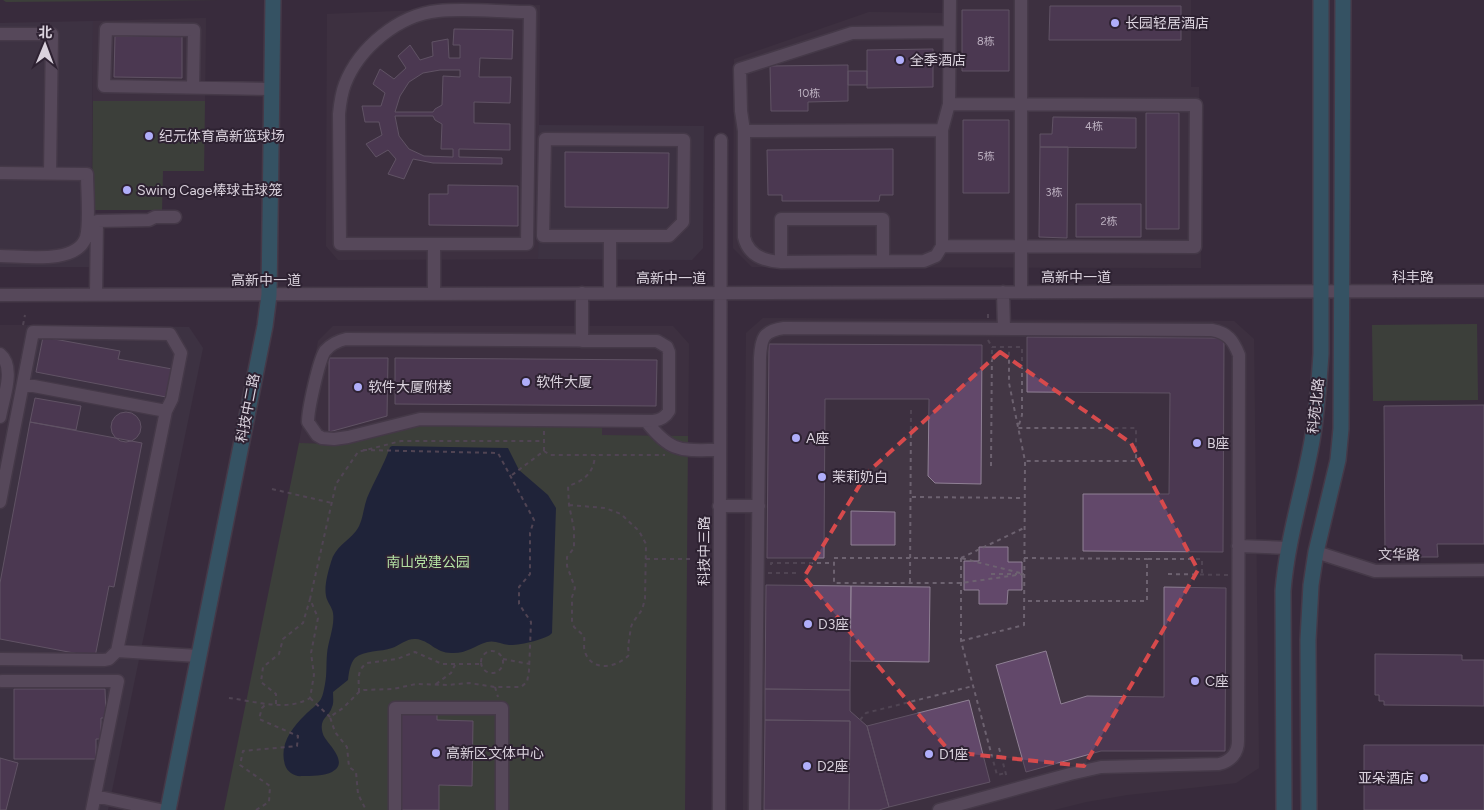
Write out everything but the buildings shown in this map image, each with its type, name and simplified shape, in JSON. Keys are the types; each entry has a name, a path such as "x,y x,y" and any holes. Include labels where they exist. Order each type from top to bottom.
{"main road":[{"name":"科技中二路","path":"168,810 265,326 269,295 273,0"},
{"name":"科苑北路","path":"1284,810 1283,591 1288,548 1312,443 1318,406 1321,354 1321,0"},
{"name":"科苑北路","path":"1309,810 1308,640 1311,585 1316,552 1338,460 1341,429 1343,0"}],"street":[{"path":"949,32 852,33 740,69 741,111 744,131 744,236 745,244 753,254 781,262 883,262 930,260 936,256 942,246 942,130 949,104 950,0"},
{"path":"1021,0 1021,292"},
{"path":"437,11 530,12 528,244 434,244 340,244 339,114 340,99 345,84 360,58 386,32 402,22 437,11"},
{"path":"193,87 194,30 106,29 104,86 272,89"},
{"path":"0,34 52,34 50,174"},
{"path":"942,246 1195,247 1196,105 949,104"},
{"path":"744,131 942,130"},
{"path":"545,139 684,140 683,222 669,236 610,236 543,236 545,139"},
{"name":"科技中三路","path":"719,810 719,293 721,140"},
{"path":"0,174 87,174 87,231 82,245 75,251 60,256 0,256"},
{"path":"96,295 97,221 149,220 155,217 175,217"},
{"path":"781,262 781,219 883,219 883,262"},
{"path":"610,236 610,293"},
{"path":"434,244 434,293"},
{"path":"1003,292 1004,329"},
{"name":"高新中一道","path":"0,295 1342,292"},
{"name":"科丰路","path":"1342,292 1484,292"},
{"path":"582,293 582,341"},
{"path":"755,810 761,347 763,338 774,330 784,328 1212,330 1221,331 1228,335 1239,355 1238,748 1232,758 1219,764 1101,767 939,810"},
{"path":"0,502 33,332 170,334 181,353 172,399 166,411 117,651 109,659 104,660 0,658"},
{"path":"346,339 651,340 662,343 667,347 670,359 669,411 660,420 544,420 420,419 334,439 327,439 317,435 308,422 322,357 325,351 338,341 346,339"},
{"path":"0,354 6,361 8,371 0,417"},
{"path":"23,384 166,411"},
{"path":"646,421 662,439 676,448 719,450"},
{"path":"719,506 759,506"},
{"path":"1238,546 1288,548"},
{"name":"文华路","path":"1316,552 1375,571 1484,570"},
{"path":"117,651 198,656"},
{"path":"2,681 118,682 92,810"},
{"path":"395,810 395,708 502,708 502,810"},
{"path":"95,796 160,810"}],"path":[{"path":"991,466 992,347"},
{"path":"961,641 1024,625 1024,461 1009,383 1010,347"},
{"path":"1018,428 1022,415 1022,347"},
{"path":"910,583 911,410"},
{"path":"544,420 544,451"},
{"path":"1018,428 1136,428 1136,461 1024,461"},
{"path":"276,704 276,694 261,682 263,667 280,654 283,639 303,623 336,484 358,452 401,440 544,441"},
{"path":"363,450 496,452 499,455 534,520 530,533 530,574 519,587 519,604 531,622 531,650"},
{"path":"544,451 550,455 668,456"},
{"path":"511,475 544,451"},
{"path":"568,505 605,508 621,514 634,525 644,538 647,547 644,603 642,610 631,627 628,647 629,655 615,665 601,666 594,663 585,653 584,636 572,624 574,588 567,564 568,555 574,548 574,529 568,505 568,486 584,480 588,476 594,464 595,455"},
{"path":"272,489 332,503"},
{"path":"911,497 1024,498"},
{"path":"961,558 1024,528"},
{"path":"834,558 961,558 1024,574 961,583 834,583 834,558"},
{"path":"961,558 961,641 997,775 1006,773"},
{"path":"1024,558 1202,559 1202,575"},
{"path":"646,559 694,559"},
{"path":"1025,601 1147,601 1147,559"},
{"path":"770,563 834,564"},
{"path":"758,572 797,573"},
{"path":"991,574 1024,574"},
{"path":"1168,574 1238,575"},
{"path":"310,599 318,618 311,653 314,675 310,698"},
{"path":"359,692 360,669 367,663 397,659 415,652 442,664 481,664"},
{"path":"503,659 501,669 493,674 484,670 481,664 482,658 490,652 496,652 503,659 530,664"},
{"path":"435,684 451,673 455,665"},
{"path":"860,720 866,713 973,686"},
{"path":"229,698 295,705 310,698"},
{"path":"310,698 329,716"},
{"path":"256,810 269,802 270,786 240,765 243,751 297,746 298,736 259,719 262,708 267,703"},
{"path":"999,748 1010,790"}],"highlighted area":[{"path":"1000,352 1131,443 1198,570 1084,766 950,752 804,577 867,473"}],"shaded area":[{"path":"945,0 1191,0 1191,87 1199,87 1201,268 752,267 733,248 734,59 869,12 944,13"},
{"path":"540,5 538,259 338,260 326,246 327,14"},
{"path":"206,18 205,101 93,101 93,21"},
{"path":"93,21 91,267 0,267 0,23"},
{"path":"539,125 704,126 703,248 692,260 538,259"},
{"path":"763,318 1234,321 1254,339 1259,768 1236,783 1127,795 1054,810 743,810 746,333"},
{"path":"0,325 27,325 0,461"},
{"path":"27,325 189,327 203,348 108,810 0,810 0,461"},
{"path":"333,326 673,326 689,344 688,436 602,435 601,427 416,425 338,444 299,443 318,341"}],"green space":[{"path":"3,0 218,0 6,2"},
{"name":"纪元体育高新篮球场","path":"93,101 205,101 204,171 163,171 162,210 92,210"},
{"path":"1477,324 1478,400 1373,401 1372,325"},
{"name":"南山党建公园","path":"416,425 602,427 602,435 688,436 685,810 224,810 299,443 338,444"}],"water":[{"path":"392,446 508,448 519,470 548,495 556,508 552,633 545,638 525,643 509,645 490,642 456,653 441,651 421,640 413,639 392,648 359,655 352,663 348,680 333,692 331,711 324,719 322,725 323,734 338,758 337,768 326,774 297,776 286,768 284,758 285,744 300,720 322,697 333,618 326,592 330,566 335,552 353,535 362,520 367,498"}],"place":[{"name":"长园轻居酒店","path":"1115,23"},
{"name":"全季酒店","path":"900,60"},
{"name":"纪元体育高新篮球场","path":"149,136"},
{"name":"Swing Cage棒球击球笼","path":"127,190"},
{"name":"软件大厦","path":"526,382"},
{"name":"软件大厦附楼","path":"358,387"},
{"name":"A座","path":"796,438"},
{"name":"B座","path":"1197,443"},
{"name":"茉莉奶白","path":"822,477"},
{"name":"D3座","path":"808,624"},
{"name":"C座","path":"1195,681"},
{"name":"高新区文体中心","path":"436,753"},
{"name":"D1座","path":"929,754"},
{"name":"D2座","path":"807,766"},
{"name":"亚朵酒店","path":"1424,778"}]}
